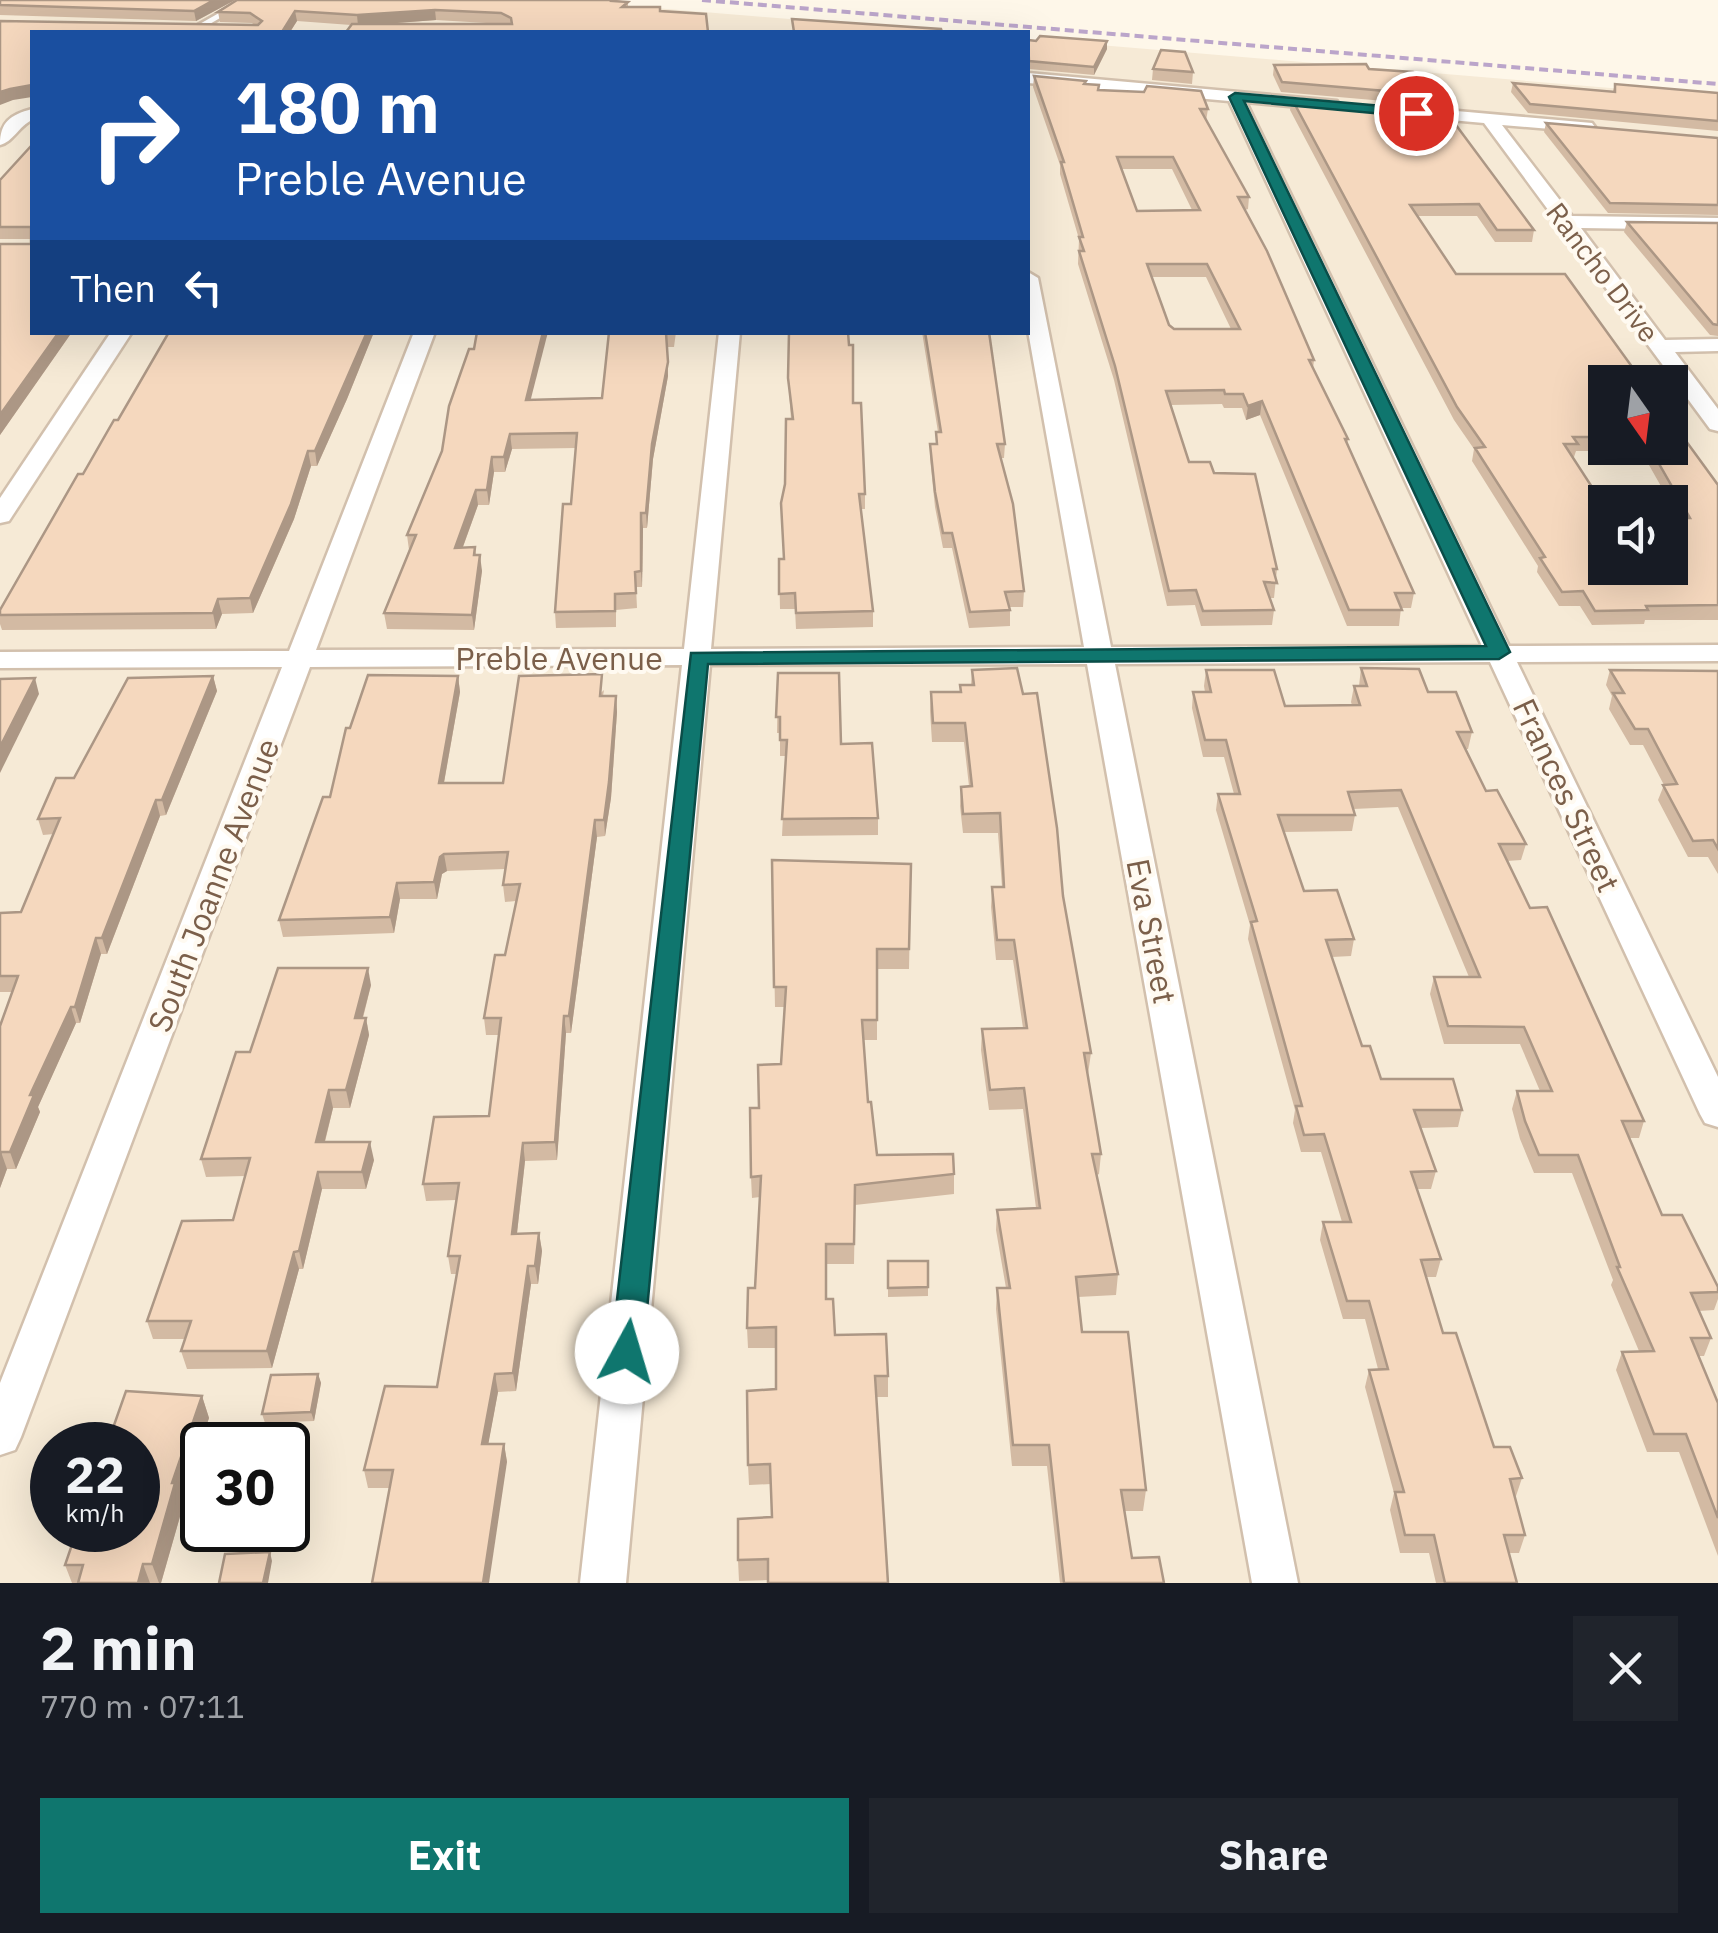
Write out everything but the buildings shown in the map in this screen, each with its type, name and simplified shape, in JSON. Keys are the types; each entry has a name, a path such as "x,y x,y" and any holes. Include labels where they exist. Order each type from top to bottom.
{"street":[{"path":"174,30 193,30"},
{"path":"1030,78 1352,107"},
{"name":"Frances Street","path":"1235,97 1718,1114"},
{"path":"1391,110 1604,129"},
{"path":"0,140 14,122 30,115"},
{"name":"Rancho Drive","path":"1489,119 1718,424"},
{"path":"1564,222 1718,224"},
{"name":"Eva Street","path":"1030,288 1275,1583"},
{"path":"0,516 120,335"},
{"name":"South Joanne Avenue","path":"0,1437 424,335"},
{"path":"603,1583 730,335"},
{"path":"1660,346 1718,345"},
{"name":"Preble Avenue","path":"0,660 1718,652"}],"lane":[{"path":"193,30 247,0"}],"shaded area":[{"path":"0,0 558,0 922,30 30,30 30,335 1030,335 1030,39 1718,97 1718,1583 0,1583"}],"railway":[{"path":"702,0 1718,84"}],"route":[{"path":"627,1352 698,658 1499,652 1235,97 1416,113"}]}
